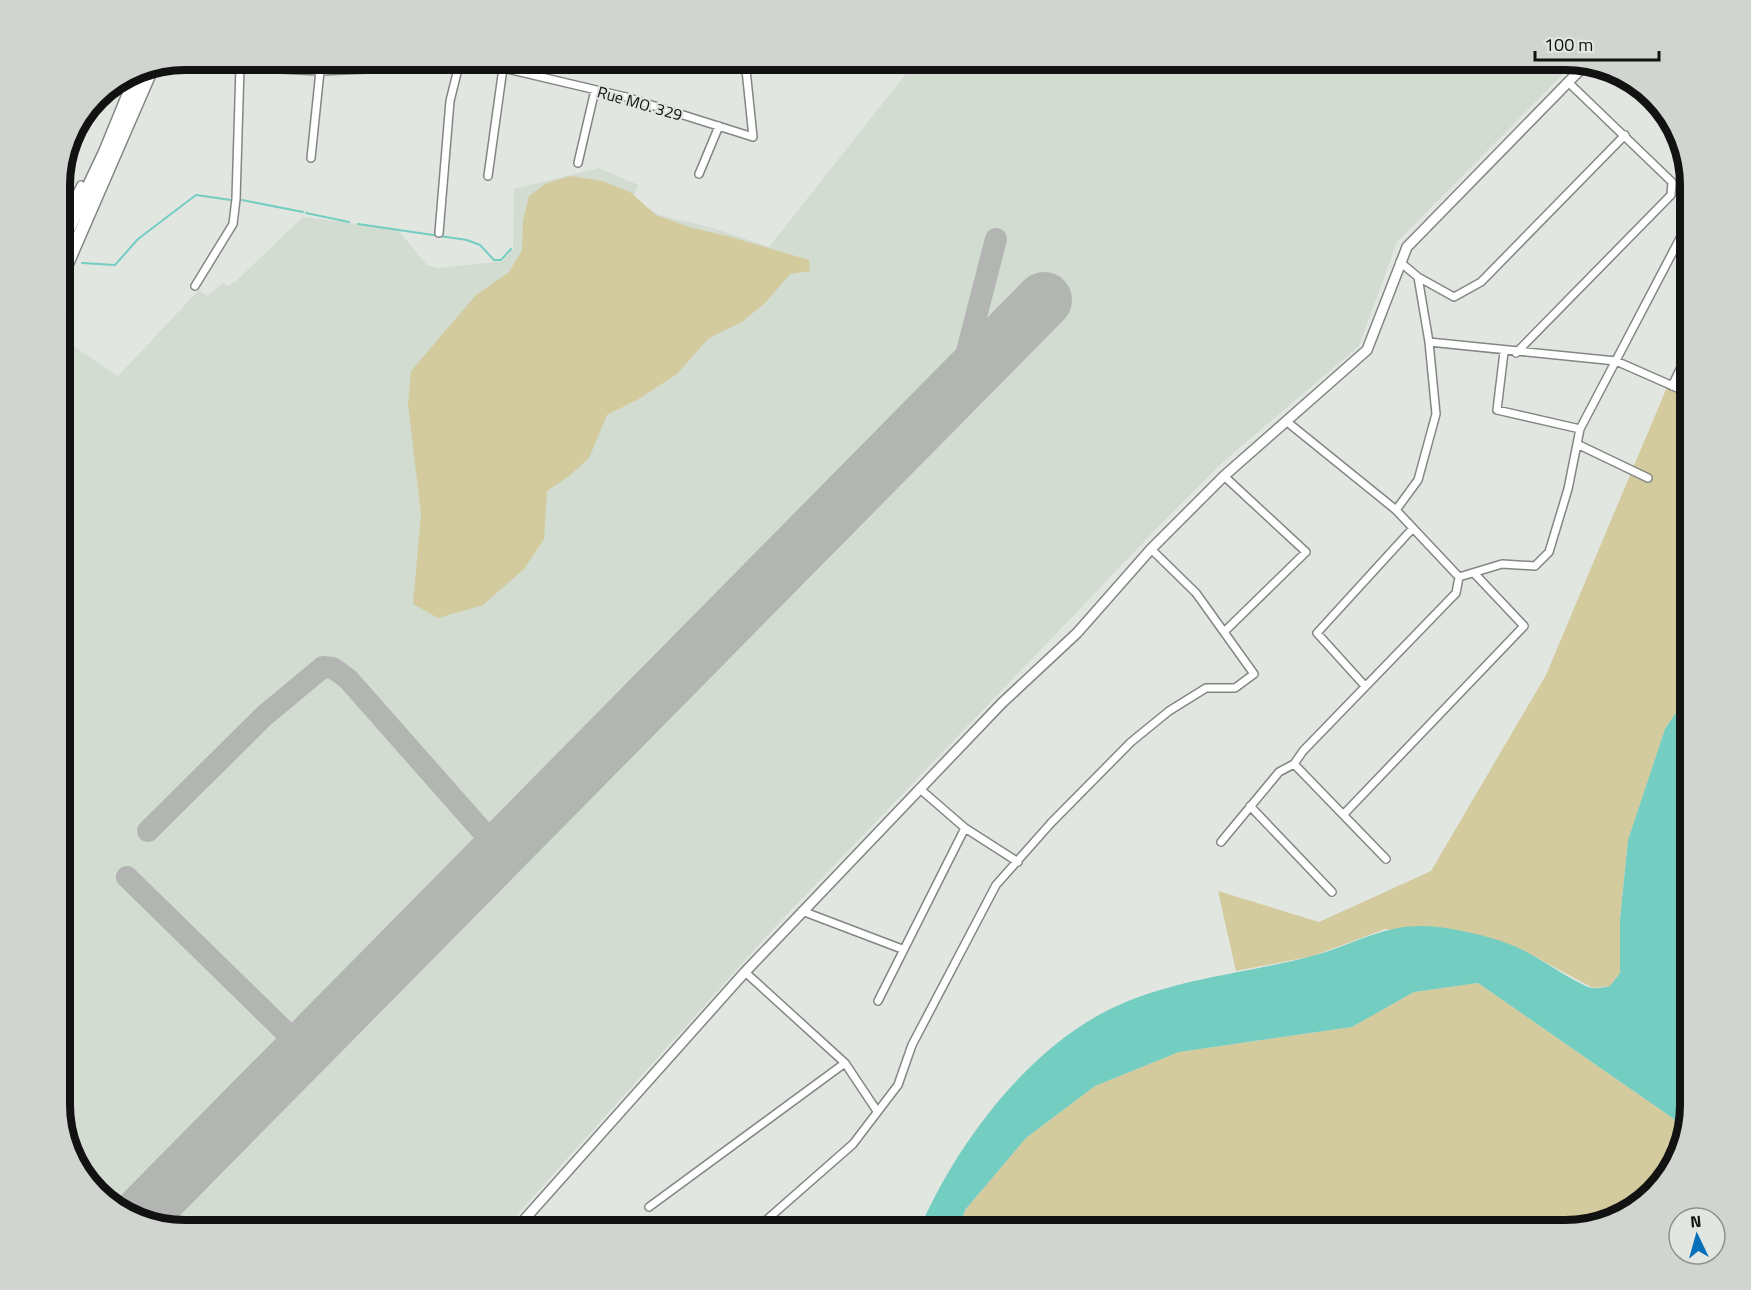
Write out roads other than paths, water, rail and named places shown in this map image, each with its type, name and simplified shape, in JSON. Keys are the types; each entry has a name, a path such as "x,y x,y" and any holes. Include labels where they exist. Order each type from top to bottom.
{"highway":[{"path":"71,255 148,77"},
{"path":"71,225 105,152 133,83"}],"street":[{"path":"195,286 233,224 236,199 240,70"},
{"name":"Rue MO. 329","path":"300,70 343,70"},
{"path":"439,233 450,101 458,70"},
{"path":"488,176 503,70"},
{"name":"Rue MO. 329","path":"511,70 595,90 753,136 746,70"},
{"path":"311,158 320,71"},
{"path":"529,1220 745,972 1002,703 1077,633 1151,549 1224,476 1367,350 1407,247 1579,71"},
{"path":"1516,353 1671,195 1672,182 1568,82"},
{"path":"578,163 595,90"},
{"path":"699,174 719,126"},
{"path":"1400,262 1418,277 1454,297 1481,282 1625,135"},
{"path":"71,205 81,185"},
{"path":"1459,578 1502,564 1535,566 1549,552 1568,489 1581,429 1680,239"},
{"path":"1396,510 1418,480 1436,414 1429,342 1418,277"},
{"path":"1429,342 1504,352 1616,362 1680,389"},
{"path":"1504,352 1497,410 1581,429"},
{"path":"1672,386 1680,370"},
{"path":"1286,421 1396,510 1459,578"},
{"path":"1577,444 1648,478"},
{"path":"1224,476 1306,552 1225,631"},
{"path":"1365,686 1317,633 1413,528"},
{"path":"766,1220 853,1144 898,1085 912,1045 996,885 1131,742 1169,711 1206,688 1235,688 1254,674 1196,593 1151,549"},
{"path":"1344,814 1524,626 1474,573"},
{"path":"1221,842 1279,772 1294,764 1303,751 1456,593 1459,578"},
{"path":"1294,764 1386,859"},
{"path":"920,789 965,828 1018,862"},
{"path":"1250,806 1332,892"},
{"path":"878,1001 902,949 965,828"},
{"path":"802,911 902,949"},
{"path":"745,972 845,1063 877,1111"},
{"path":"649,1207 845,1063"}],"water":[{"path":"1680,706 1679,1123 1478,983 1414,992 1352,1027 1179,1052 1095,1086 1026,1138 965,1210 962,1220 924,1220 953,1164 975,1131 1026,1071 1086,1022 1142,996 1190,982 1312,956 1387,930 1420,926 1448,928 1491,938 1521,949 1586,986 1601,988 1610,986 1620,973 1620,919 1628,840 1665,729"}],"waterway":[{"path":"82,263 115,265 138,239 196,195 231,200"},
{"path":"242,200 303,212"},
{"path":"306,213 349,222"},
{"path":"358,224 467,240 480,245 494,260 501,260 511,249"}]}
